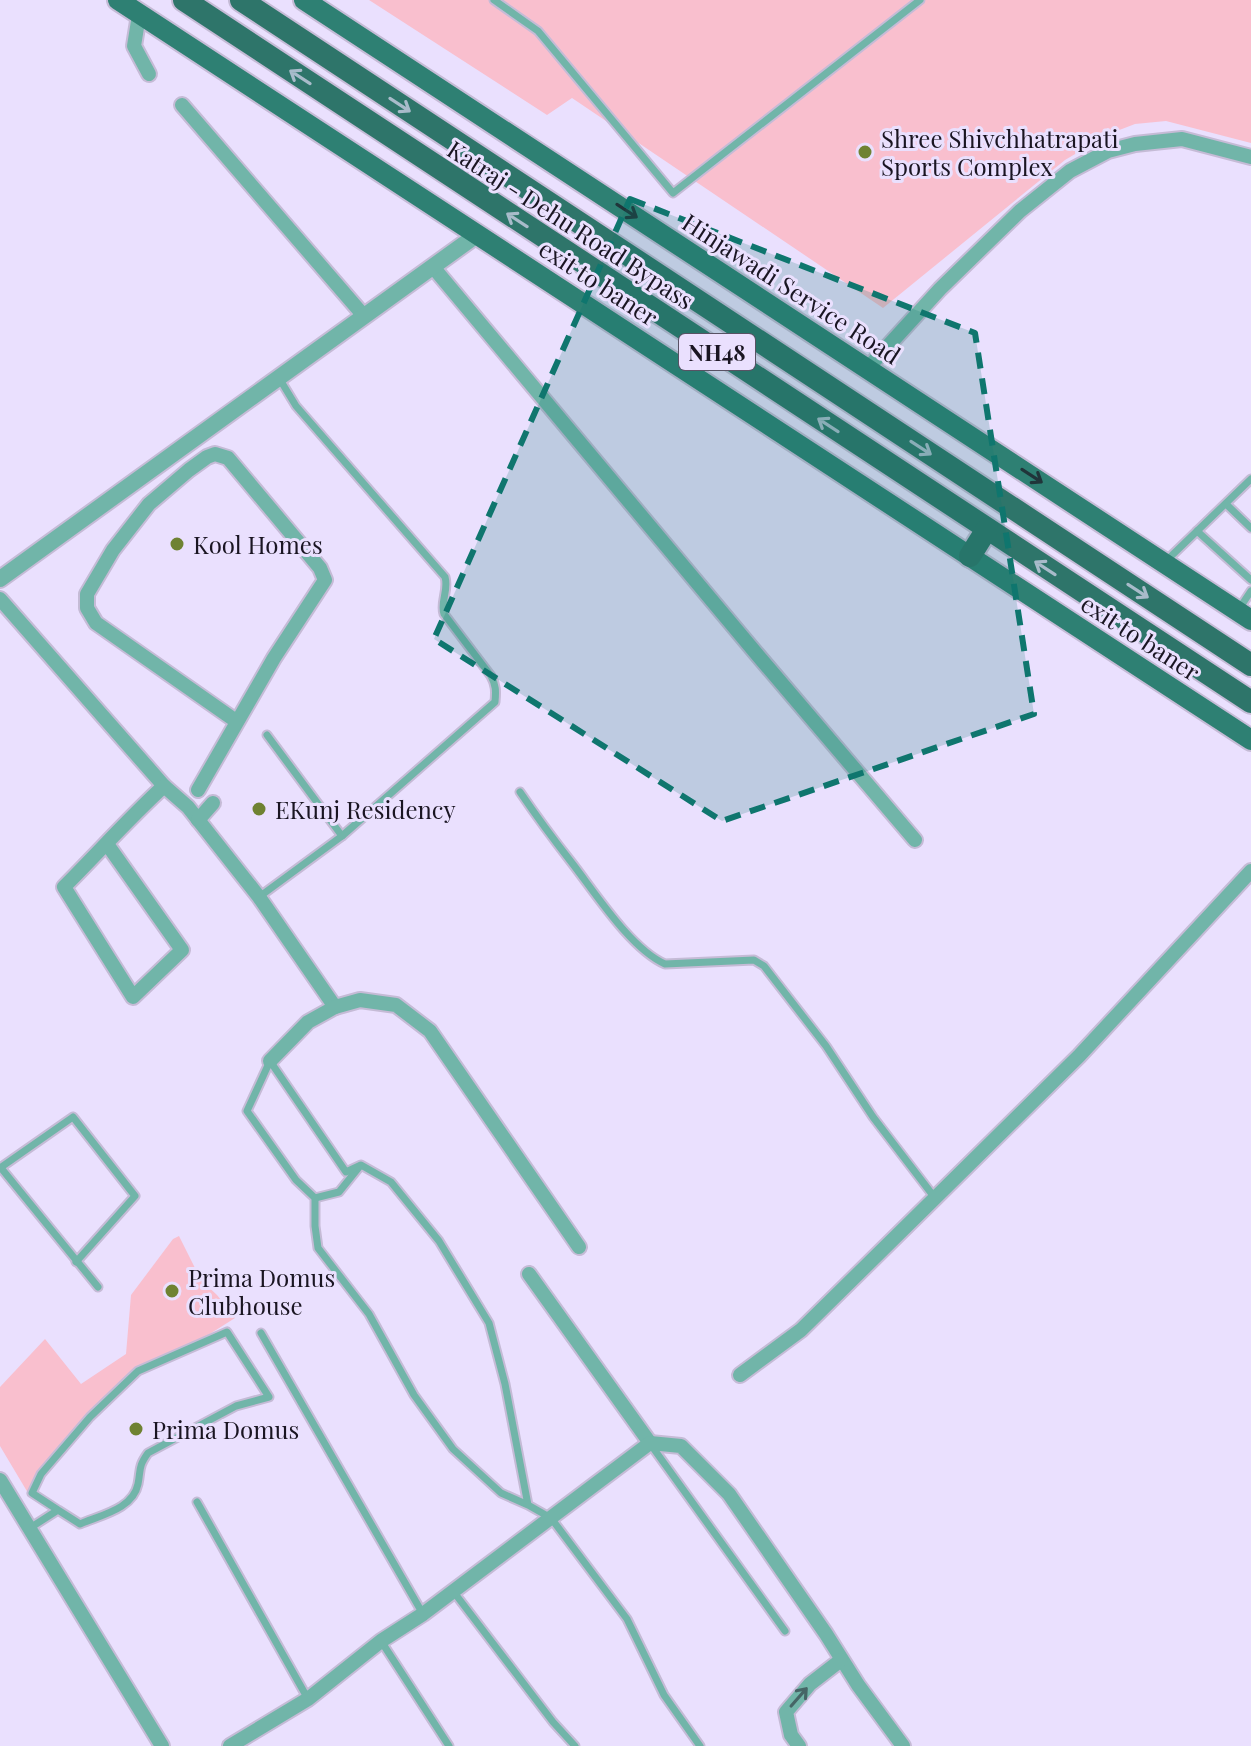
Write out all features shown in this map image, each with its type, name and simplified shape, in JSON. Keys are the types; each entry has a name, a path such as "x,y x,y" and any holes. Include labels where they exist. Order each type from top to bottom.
{"highway":[{"name":"Katraj - Dehu Road Bypass","path":"184,0 1251,702"},
{"name":"Katraj - Dehu Road Bypass","path":"241,0 1251,665"},
{"path":"970,556 987,529"}],"main road":[{"name":"exit to baner","path":"118,0 1251,740"},
{"name":"Hinjawadi Service Road","path":"304,0 1244,616"}],"street":[{"path":"139,15 134,46 149,74"},
{"path":"182,105 364,316"},
{"path":"867,369 1020,211 1070,171 1108,151 1135,144 1182,139 1251,157"},
{"path":"0,579 478,234"},
{"path":"433,267 915,840"},
{"path":"198,790 274,658 325,580 320,568 228,458 215,454 189,470 149,504 113,550 87,594 87,608 96,623 236,721"},
{"path":"0,599 164,786 188,807 259,897 335,1007"},
{"path":"107,844 182,950 133,997 64,887 164,786"},
{"path":"198,820 213,803"},
{"path":"740,1375 801,1330 1079,1056 1251,871"},
{"path":"270,1061 308,1022 335,1007 360,1000 396,1005 430,1031 579,1247"},
{"path":"529,1274 650,1443"},
{"path":"230,1746 308,1699 381,1641 423,1614 650,1443 681,1446 729,1494 903,1746"},
{"path":"0,1480 162,1746"},
{"path":"799,1746 791,1735 786,1712 810,1684 841,1660"}],"lane":[{"path":"494,0 538,31 673,193 920,0"},
{"path":"259,897 342,836 495,702 495,685 444,614 445,577 296,406 279,378"},
{"path":"1164,563 1251,479"},
{"path":"1226,504 1251,528"},
{"path":"1197,531 1251,580"},
{"path":"1244,616 1251,591"},
{"path":"267,735 342,836"},
{"path":"520,792 594,893 640,947 655,959 665,964 754,960 764,966 826,1046 873,1117 935,1198"},
{"path":"270,1061 346,1172 361,1165"},
{"path":"270,1061 247,1111 296,1180 315,1198 318,1248 369,1314 414,1395 453,1449 501,1493 551,1518 627,1619 664,1695 700,1746"},
{"path":"76,1262 135,1196 73,1117 0,1168 76,1262 98,1287"},
{"path":"315,1198 339,1192 361,1165"},
{"path":"361,1165 391,1182 439,1241 489,1323 505,1384 528,1505"},
{"path":"227,1332 269,1397 236,1406 148,1453 140,1465 134,1496 124,1506 80,1524 58,1510 32,1493 41,1474 90,1417 138,1371 227,1332"},
{"path":"261,1333 423,1614"},
{"path":"650,1443 785,1631"},
{"path":"197,1502 308,1699"},
{"path":"30,1528 58,1510"},
{"path":"453,1591 564,1736 575,1746"},
{"path":"381,1641 449,1746"}],"highlighted area":[{"path":"630,199 975,333 1034,714 722,821 434,639"}],"shaded area":[{"name":"Shree Shivchhatrapati Sports Complex","path":"369,0 1251,0 1251,143 1166,121 1135,124 1109,134 1065,160 883,308 572,98 547,115"},
{"path":"179,1236 201,1280 235,1318 197,1342 138,1371 66,1437 28,1493 0,1446 0,1387 45,1339 81,1384 126,1354 131,1295 173,1239"}],"place":[{"name":"Shree Shivchhatrapati Sports Complex","path":"865,152"},
{"name":"Kool Homes","path":"177,544"},
{"name":"EKunj Residency","path":"259,809"},
{"name":"Prima Domus Clubhouse","path":"172,1291"},
{"name":"Prima Domus","path":"136,1429"}]}
